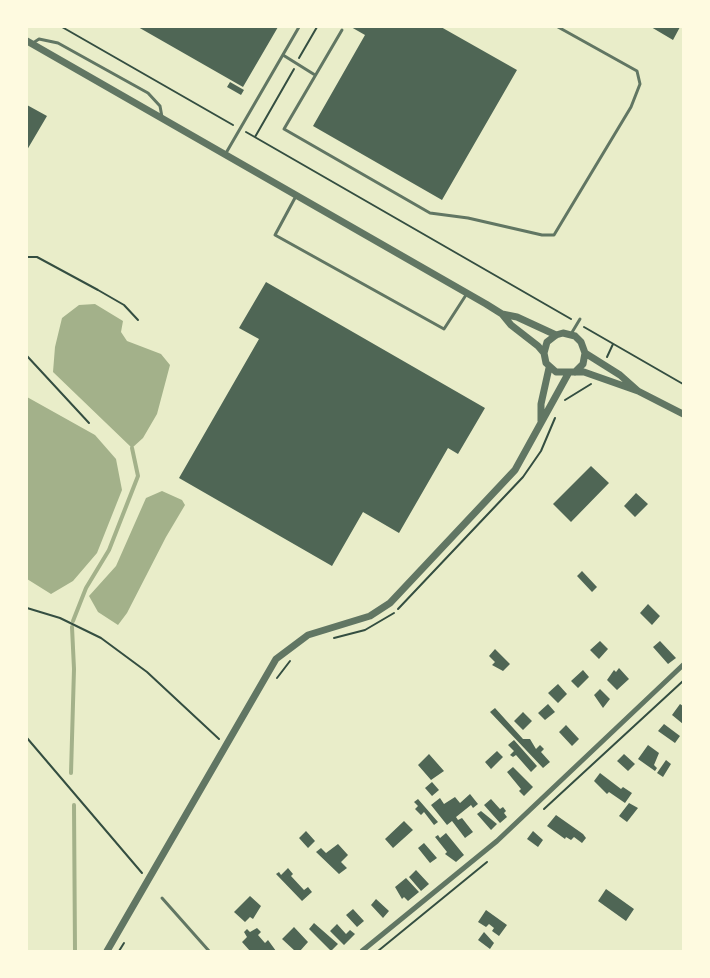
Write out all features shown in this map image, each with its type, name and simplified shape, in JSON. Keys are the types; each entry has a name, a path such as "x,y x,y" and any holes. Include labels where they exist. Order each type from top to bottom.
{"street":[{"path":"29,43 502,314 544,353 549,368 541,404 541,421"},
{"path":"107,951 276,659 290,646 308,635 370,616 390,603 515,470 526,455 541,421 572,373 583,364 585,353 581,342 571,334 556,335 517,317 502,314"},
{"path":"544,353 547,342 556,335"},
{"path":"585,353 638,391 683,414"},
{"path":"549,368 560,374 572,373 638,391"},
{"path":"362,951 497,841 683,665"}],"lane":[{"path":"226,154 299,27"},
{"path":"342,30 284,129 430,213 468,218 542,235 554,235 631,107 640,84 637,72 558,27"},
{"path":"29,43 39,39 58,43 148,93 160,106 162,118"},
{"path":"283,55 315,75"},
{"path":"296,195 275,234 444,329 467,293"},
{"path":"571,334 579,321"},
{"path":"162,898 209,951"}],"path":[{"path":"62,27 579,321 683,384"},
{"path":"255,137 317,27"},
{"path":"27,257 37,257 98,290 124,305 138,320"},
{"path":"605,362 614,344"},
{"path":"27,356 89,423"},
{"path":"562,403 593,383"},
{"path":"331,639 377,624 401,607 523,477 541,451 559,409"},
{"path":"27,608 60,618 101,638 147,672 225,745"},
{"path":"276,680 296,656"},
{"path":"27,738 148,880"},
{"path":"119,951 126,938"}],"shaded area":[{"path":"95,304 123,321 121,332 127,341 161,354 170,365 157,414 143,438 132,448 53,372 55,347 62,318 79,305"},
{"path":"27,397 95,435 116,459 122,490 97,553 73,581 51,594 27,579"},
{"path":"162,491 182,500 185,505 127,613 118,625 98,612 89,596 116,566 146,498"}],"building":[{"path":"138,27 278,27 243,87"},
{"path":"351,27 441,27 517,70 442,200 313,126 365,35"},
{"path":"651,27 680,27 673,40"},
{"path":"230,82 244,90 241,95 227,87"},
{"path":"27,105 47,116 27,150"},
{"path":"266,282 485,408 458,454 448,448 399,533 363,512 332,566 179,478 259,339 239,328"},
{"path":"591,466 609,483 571,522 553,504"},
{"path":"636,493 648,504 635,517 624,506"},
{"path":"582,571 597,587 592,592 577,576"},
{"path":"648,604 660,616 652,625 640,613"},
{"path":"600,641 608,649 599,659 590,650"},
{"path":"660,641 676,658 668,664 653,647"},
{"path":"495,649 510,664 503,671 492,665 495,662 489,656"},
{"path":"619,668 629,679 617,690 607,680 614,670 616,672"},
{"path":"583,670 589,677 578,688 571,681"},
{"path":"558,684 567,694 558,703 548,693"},
{"path":"600,689 610,699 603,708 594,695"},
{"path":"548,704 555,712 545,720 538,713"},
{"path":"680,704 683,706 683,724 672,715"},
{"path":"495,708 523,739 530,739 536,749 540,745 544,749 541,752 550,762 543,768 490,712"},
{"path":"523,712 532,721 523,730 514,721"},
{"path":"664,724 680,736 675,743 658,731"},
{"path":"566,725 579,739 572,746 559,732"},
{"path":"514,740 537,766 531,772 516,755 513,757 510,755 514,751 508,745"},
{"path":"648,745 659,753 654,765 657,768 655,771 638,759"},
{"path":"497,751 503,757 491,769 485,762"},
{"path":"429,754 444,771 431,780 418,765"},
{"path":"624,754 635,764 628,771 617,761"},
{"path":"666,760 671,764 663,777 657,773"},
{"path":"513,767 533,787 524,796 507,772"},
{"path":"600,773 621,789 623,787 632,793 625,803 609,792 607,794 594,781"},
{"path":"432,782 439,790 432,796 425,788"},
{"path":"470,794 478,804 473,808 471,805 456,817 458,820 462,818 473,832 465,838 452,821 447,825 431,805 440,798 444,804 455,797 460,803"},
{"path":"418,799 438,822 434,825 424,812 421,815 415,809 418,806 414,802"},
{"path":"491,799 500,809 503,807 506,811 504,813 507,817 500,823 484,805"},
{"path":"629,803 638,808 627,822 619,816"},
{"path":"481,811 497,824 491,830 477,814"},
{"path":"556,815 583,834 586,838 582,843 574,837 571,840 566,837 565,839 547,826"},
{"path":"404,821 413,830 393,848 385,839"},
{"path":"306,831 315,841 308,848 299,838"},
{"path":"533,831 543,840 538,847 527,839"},
{"path":"446,833 464,855 456,862 445,854 447,852 435,837 438,835 440,838"},
{"path":"424,843 437,858 430,863 418,848"},
{"path":"338,844 348,855 341,862 347,868 339,874 316,852 321,848 326,853"},
{"path":"288,868 293,874 291,876 304,890 308,887 312,892 302,901 276,874 279,872 281,875"},
{"path":"416,870 429,884 421,891 409,877"},
{"path":"406,878 419,892 408,901 404,897 402,899 395,887"},
{"path":"606,889 634,909 626,921 598,901"},
{"path":"250,896 261,906 253,919 250,917 245,922 234,912"},
{"path":"376,899 389,911 383,918 371,905"},
{"path":"353,909 364,921 357,927 346,915"},
{"path":"486,910 507,925 499,936 492,931 494,928 489,924 486,927 478,922"},
{"path":"314,923 338,944 331,951 309,929"},
{"path":"337,924 346,934 350,930 355,934 344,945 330,931"},
{"path":"294,927 308,942 300,951 295,951 282,939"},
{"path":"257,928 261,932 258,935 265,943 268,940 276,951 250,951 242,942 247,937 244,932 247,929 250,932"},
{"path":"484,932 494,943 490,949 478,940"}],"waterway":[{"path":"73,621 86,588 109,550 138,476 132,448"},
{"path":"71,773 74,669 72,627"},
{"path":"74,805 75,951"}]}
